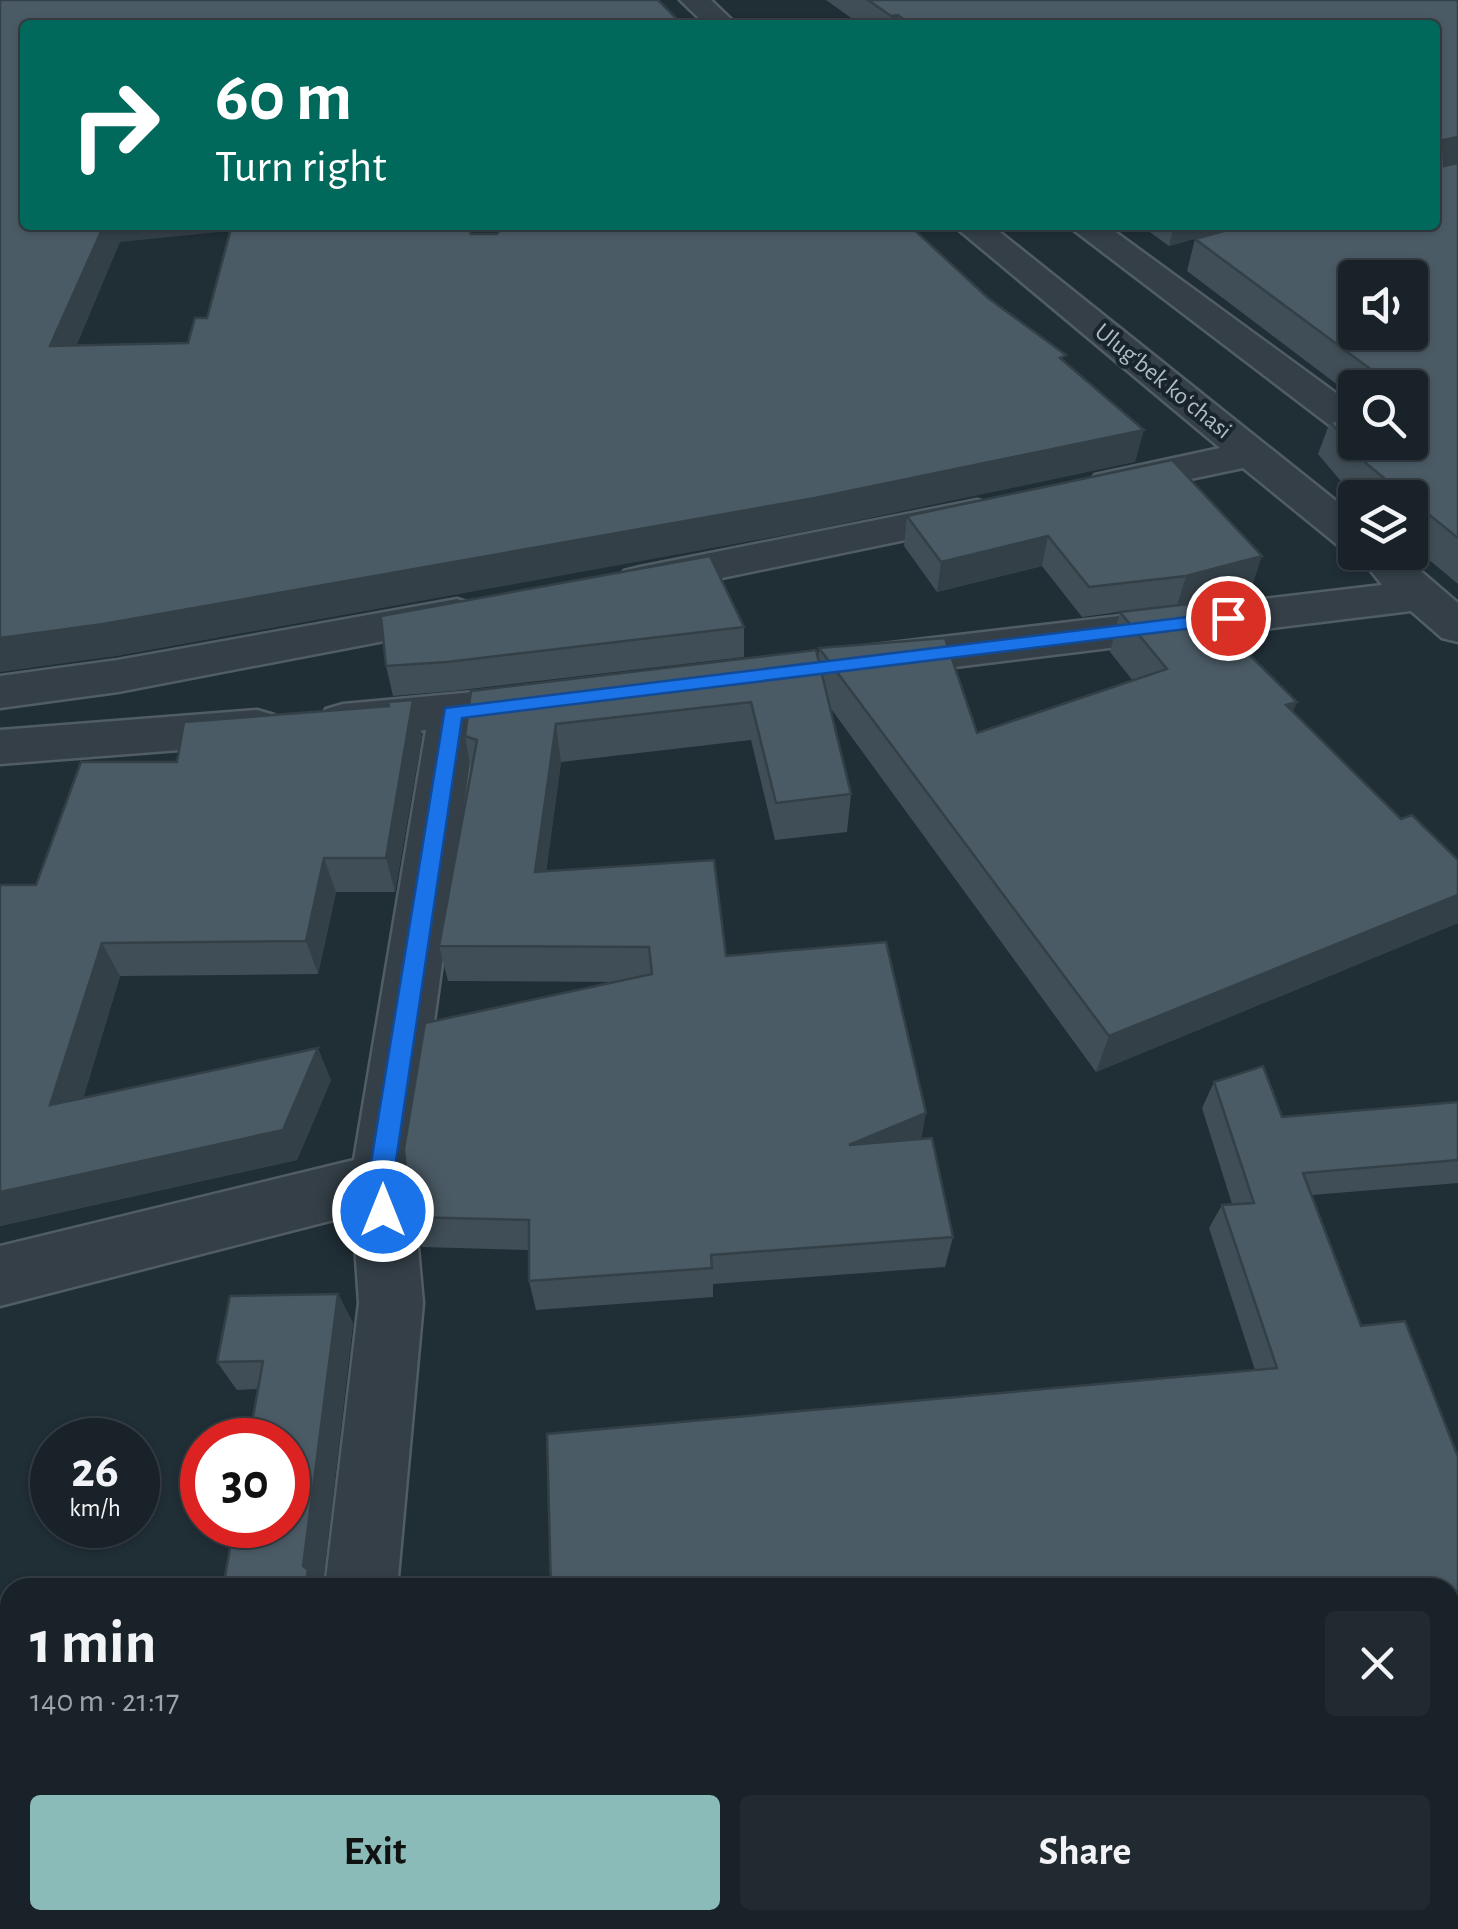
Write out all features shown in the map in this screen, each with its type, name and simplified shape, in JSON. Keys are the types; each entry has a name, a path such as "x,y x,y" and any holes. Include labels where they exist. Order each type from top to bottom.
{"street":[{"path":"694,0 718,20"},
{"name":"Ulugʻbek koʻchasi","path":"981,230 1101,282 1254,453 1338,524"},
{"path":"1085,230 1101,282 1338,416"},
{"path":"1101,282 1181,258"},
{"path":"1078,491 1254,453"},
{"path":"609,586 786,554 1020,504"},
{"path":"1393,570 1458,627"},
{"path":"829,667 1422,595"},
{"path":"0,692 118,676 491,608"},
{"path":"0,747 452,712 591,696"},
{"path":"362,1578 391,1303 381,1181 452,712"},
{"path":"0,1276 381,1181"}],"building":[{"path":"0,0 658,0 678,20 20,20 20,230 102,230 50,346 188,343 195,318 207,318 231,230 470,230 471,234 497,234 500,230 914,230 988,298 1066,355 1060,358 1144,430 815,498 103,624 0,638"},
{"path":"868,0 1458,0 1458,137 1443,140 1444,166 1458,163 1458,538 1428,514 1428,480 1386,480 1364,460 1428,460 1428,370 1372,370 1345,350 1428,350 1428,260 1338,260 1338,345 1195,239 1227,230 1440,230 1440,20 904,20"},
{"path":"1172,460 1262,556 1186,576 1089,587 1048,536 941,562 907,516"},
{"path":"710,556 744,627 386,666 381,616"},
{"path":"1197,603 1297,702 1286,705 1401,819 1412,815 1458,860 1458,895 1109,1036 819,648 945,638 977,733 1167,669 1120,612"},
{"path":"816,650 851,794 776,803 751,702 556,724 535,872 714,860 726,956 886,942 926,1113 849,1145 932,1138 953,1237 711,1255 712,1268 529,1281 529,1220 410,1217 404,1149 425,1023 652,974 649,947 439,946 477,740 465,736 471,691"},
{"path":"413,700 386,858 324,858 306,941 102,943 50,1105 318,1048 283,1130 0,1192 0,885 36,885 81,762 177,762 184,722 389,706 388,702"},
{"path":"1263,1066 1282,1117 1458,1102 1458,1160 1303,1173 1361,1326 1405,1321 1458,1457 1458,1578 551,1578 547,1434 1277,1368 1222,1205 1254,1203 1214,1082"},
{"path":"338,1294 310,1512 310,1418 253,1418 263,1361 217,1362 230,1296"},
{"path":"230,1548 305,1548 303,1566 308,1570 307,1578 225,1578"}],"route":[{"path":"383,1211 381,1181 452,712 1228,618"}]}
